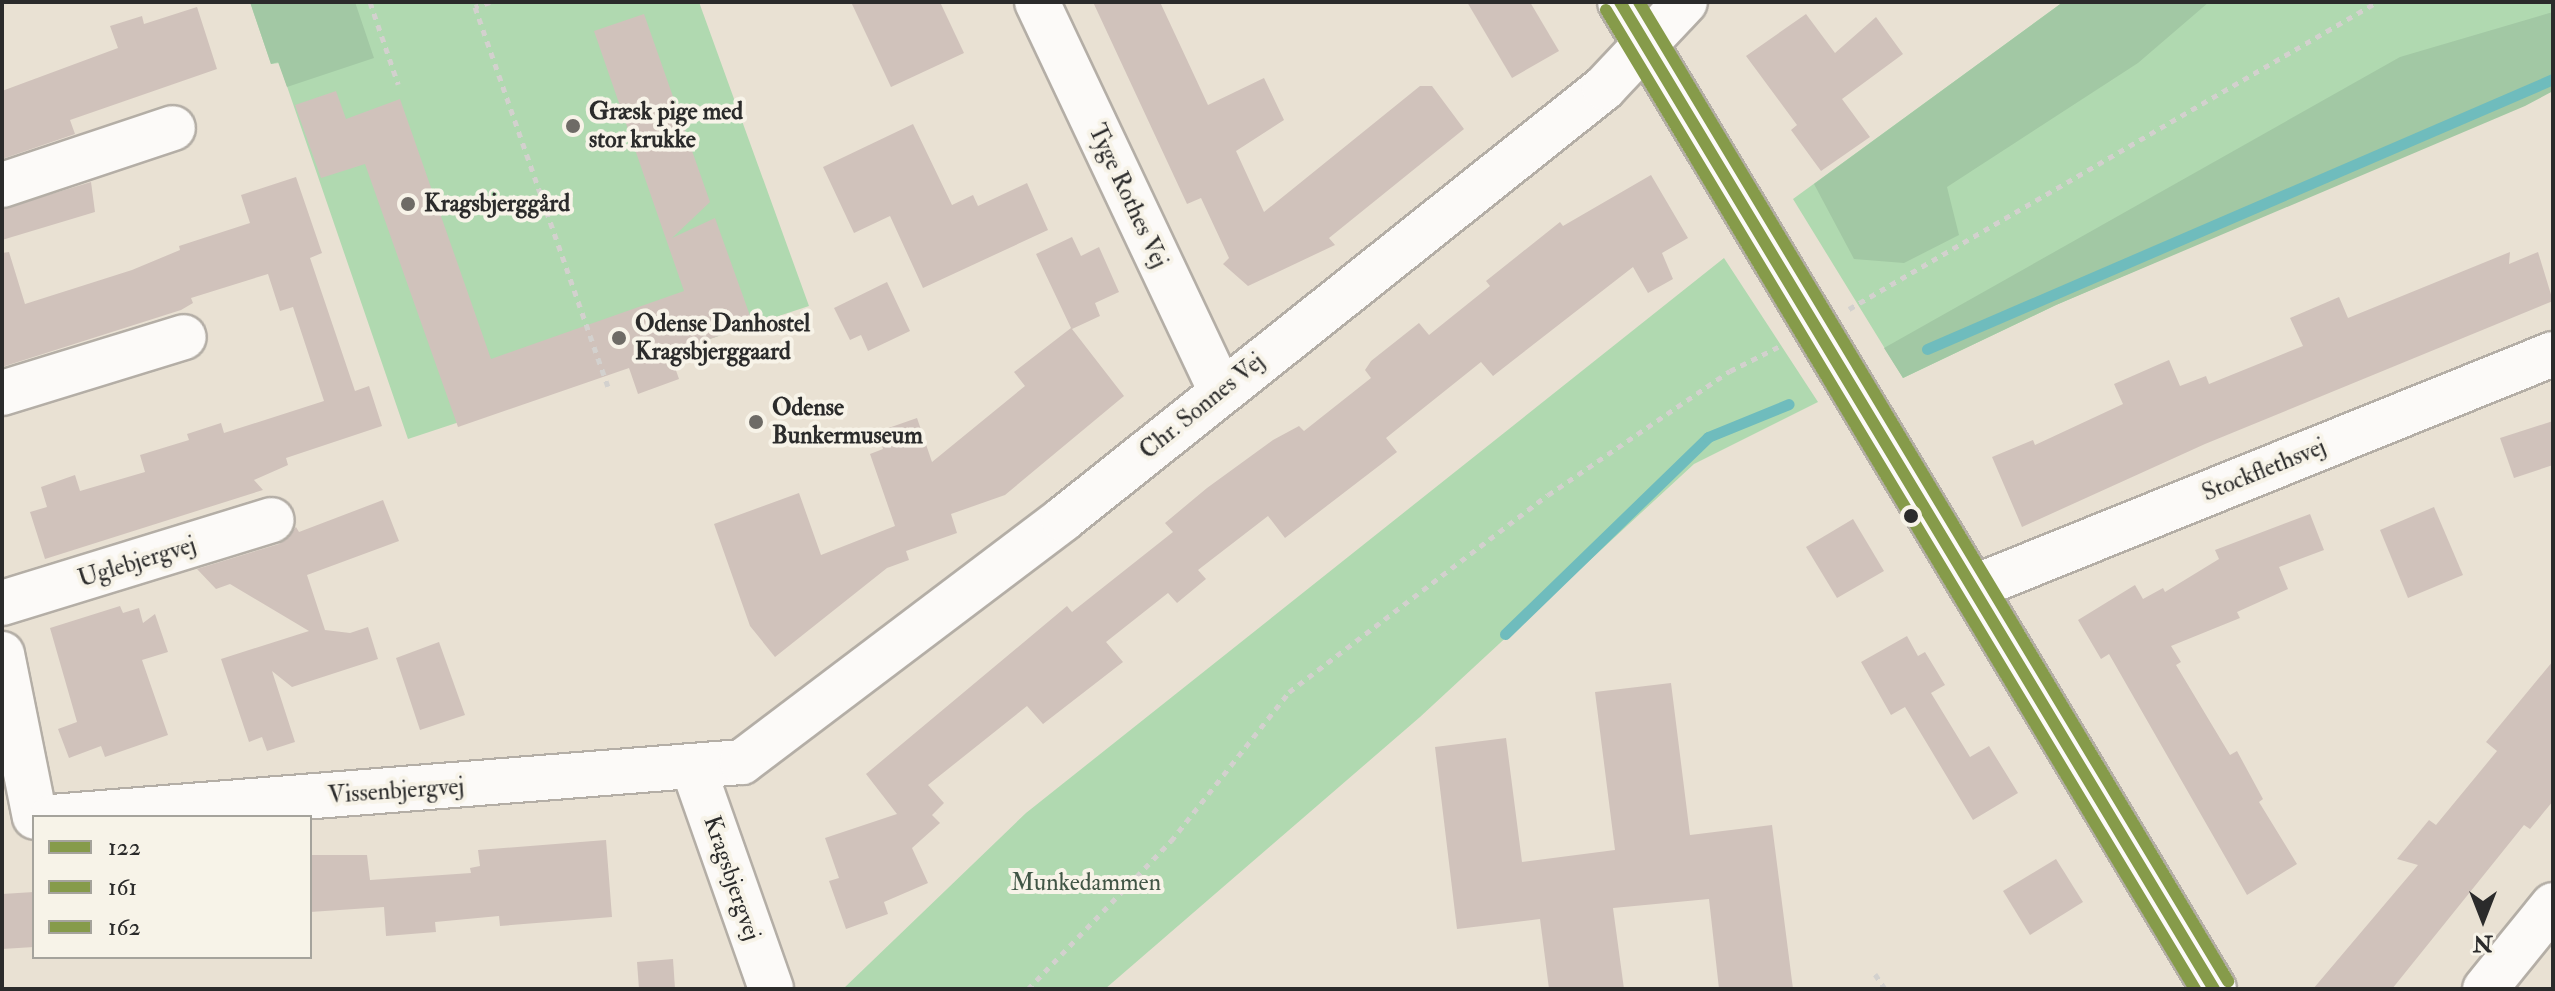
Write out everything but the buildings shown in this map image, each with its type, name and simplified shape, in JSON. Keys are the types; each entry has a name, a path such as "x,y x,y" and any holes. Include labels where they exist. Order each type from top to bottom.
{"street":[{"name":"Tyge Rothes Vej","path":"1037,2 1220,389"},
{"path":"1620,2 1819,326 2214,989"},
{"name":"Chr. Sonnes Vej","path":"693,767 742,762 1063,519 1220,389 1604,88 1685,2"},
{"path":"2,185 173,128"},
{"path":"2,393 184,337"},
{"name":"Stockflethsvej","path":"1975,587 2553,354"},
{"name":"Uglebjergvej","path":"2,603 272,520"},
{"path":"2,654 33,815"},
{"name":"Vissenbjergvej","path":"78,815 693,767"},
{"name":"Kragsbjergvej","path":"693,767 771,989"},
{"path":"2,821 32,818"},
{"path":"2485,989 2553,905"}],"path":[{"path":"370,2 398,84"},
{"path":"490,2 475,7 608,386"},
{"path":"1028,989 1171,841 1289,692 1561,486 1730,371 1819,326 2377,2"},
{"path":"1875,974 1885,989"}],"green space":[{"path":"250,2 699,2 809,306 408,439 279,63 271,64"},
{"path":"250,2 355,2 374,58 287,87 278,62 271,64"},
{"path":"2063,2 2553,2 2553,91 2056,305 1903,378 1793,199"},
{"path":"2063,2 2209,2 2138,63 1947,187 1959,235 1904,263 1854,259 1814,184"},
{"path":"2553,12 2553,91 2525,106 2056,305 1903,378 1884,348 2400,57"},
{"name":"Munkedammen","path":"1724,258 1818,402 1694,464 1420,717 1105,989 843,989 1026,813"}],"waterway":[{"path":"1927,349 2553,79"},
{"path":"1505,634 1708,437 1789,404"}],"transit line":[{"name":"122","path":"1620,2 2214,989"},
{"name":"162","path":"1639,2 2228,981"},
{"name":"161","path":"1606,10 2195,989"}],"place":[{"name":"Græsk pige med stor krukke","path":"573,126"},
{"name":"Kragsbjerggård","path":"408,204"},
{"name":"Odense Danhostel Kragsbjerggaard","path":"619,338"},
{"name":"Odense Bunkermuseum","path":"756,422"}]}
